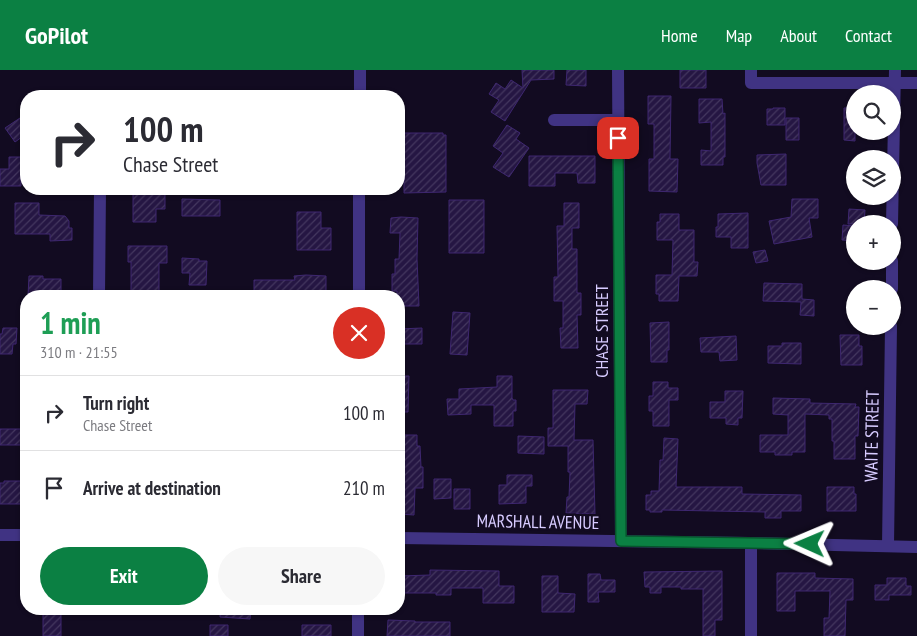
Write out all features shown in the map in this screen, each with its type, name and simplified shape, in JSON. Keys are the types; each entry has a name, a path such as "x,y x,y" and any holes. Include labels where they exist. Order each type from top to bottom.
{"street":[{"path":"360,70 360,90"},
{"name":"CHASE STREET","path":"618,70 621,541"},
{"path":"751,76 895,76 917,83"},
{"path":"892,215 895,76"},
{"path":"554,120 618,120"},
{"path":"99,290 100,195"},
{"path":"359,195 359,290"},
{"name":"WAITE STREET","path":"888,546 891,335"},
{"path":"0,535 20,535"},
{"name":"MARSHALL AVENUE","path":"405,538 917,547"},
{"path":"751,543 751,636"},
{"path":"358,615 358,636"}],"building":[{"path":"522,70 554,70 554,79 531,80 505,121 491,112 499,100 489,94 496,83 505,89 511,80 523,88"},
{"path":"567,70 586,70 586,86 566,85"},
{"path":"680,70 706,70 706,88 680,88"},
{"path":"648,96 671,96 670,159 678,159 677,192 649,191 649,159 654,159 654,124 648,124"},
{"path":"699,99 722,99 723,114 725,113 725,157 723,157 723,165 701,165 701,150 711,151 711,122 699,123"},
{"path":"785,108 785,125 767,125 767,109"},
{"path":"844,108 846,108 846,140 855,141 844,140"},
{"path":"20,118 20,138 15,142 5,128"},
{"path":"786,118 799,118 799,140 786,140"},
{"path":"507,125 520,133 516,139 529,148 509,177 493,167 503,153 493,146"},
{"path":"405,133 443,133 443,135 446,135 446,192 405,193"},
{"path":"786,154 786,185 761,185 757,155"},
{"path":"529,156 595,156 595,183 578,183 577,173 555,173 555,186 529,186"},
{"path":"9,157 20,157 20,186 0,186 0,169 9,169"},
{"path":"133,195 165,195 165,209 156,209 156,222 133,222"},
{"path":"182,199 220,200 220,216 182,216"},
{"path":"792,199 818,199 818,218 809,218 812,237 774,244 769,221 791,217"},
{"path":"449,200 484,200 484,253 449,253"},
{"path":"15,203 39,203 39,215 65,216 69,221 69,228 72,228 72,240 50,241 50,234 15,234"},
{"path":"564,203 579,203 579,228 572,228 572,249 577,249 577,293 581,293 581,315 577,315 578,348 561,348 560,328 563,328 563,301 554,301 554,277 558,277 557,226 564,226"},
{"path":"849,209 865,210 865,215 849,215"},
{"path":"297,212 321,212 321,228 331,228 331,250 297,250"},
{"path":"748,213 748,248 731,248 731,237 716,237 718,214"},
{"path":"660,214 679,214 679,230 694,230 694,262 698,262 697,276 679,276 678,301 659,301 659,294 656,294 656,275 672,275 673,240 657,240 657,222 660,222"},
{"path":"391,218 418,218 419,306 405,306 405,290 392,290 392,274 395,274 395,259 399,259 400,233 390,233"},
{"path":"843,225 846,225 846,240 842,240"},
{"path":"128,246 167,246 167,263 159,263 159,290 131,290 131,262 128,262"},
{"path":"765,250 768,261 756,263 753,252"},
{"path":"182,258 207,261 206,285 189,285 190,273 182,273"},
{"path":"29,276 43,276 43,279 61,279 61,290 28,290"},
{"path":"294,276 326,276 326,290 254,290 254,280 295,280"},
{"path":"764,283 802,284 802,299 814,300 814,316 800,315 801,302 763,301"},
{"path":"453,312 470,313 467,355 450,354"},
{"path":"669,322 667,362 651,362 650,323"},
{"path":"3,328 17,328 16,344 13,344 12,354 0,354 0,334 2,334"},
{"path":"422,328 422,344 405,344 405,329"},
{"path":"840,335 859,335 859,346 862,346 862,365 841,365"},
{"path":"736,336 737,360 720,361 719,352 701,352 700,338"},
{"path":"782,343 801,343 801,364 768,363 768,346 782,346"},
{"path":"405,376 409,376 408,412 405,412"},
{"path":"497,376 512,376 512,398 516,400 516,411 513,411 513,426 494,426 494,405 471,405 471,414 448,415 447,399 459,399 459,389 497,387"},
{"path":"653,382 668,382 668,388 678,388 678,400 669,400 669,426 653,426 653,411 649,411 649,396 653,396"},
{"path":"553,390 588,390 587,404 575,404 574,440 593,440 595,514 566,513 570,472 568,472 568,446 548,446 548,428 553,428"},
{"path":"725,391 743,391 742,418 738,418 738,425 726,424 726,418 710,418 710,402 725,402"},
{"path":"773,398 810,399 810,403 856,404 855,407 859,407 858,436 855,436 855,459 834,459 832,419 829,419 829,415 805,414 805,452 792,452 792,455 775,455 775,452 760,452 760,435 788,435 788,415 773,414"},
{"path":"0,429 20,429 20,445 0,445"},
{"path":"405,435 417,435 417,446 420,446 421,467 423,467 423,488 415,488 414,515 405,514"},
{"path":"518,436 544,437 544,454 518,453"},
{"path":"664,438 678,439 676,487 742,487 742,494 801,495 801,511 781,511 781,518 765,518 765,512 662,510 662,512 650,512 650,510 646,510 646,495 651,495 651,491 659,491 660,460 663,460"},
{"path":"507,475 532,475 532,486 526,486 526,503 499,504 499,485 507,485"},
{"path":"434,479 451,479 451,498 434,499"},
{"path":"4,481 20,481 20,504 0,504 0,483 4,483"},
{"path":"827,487 854,487 856,511 827,511"},
{"path":"454,489 470,489 470,509 454,509"},
{"path":"430,570 499,571 499,586 514,586 514,603 483,603 483,588 451,588 451,595 405,593 405,576 430,575"},
{"path":"722,571 722,620 715,620 715,636 703,636 703,589 661,587 661,593 650,593 650,587 645,587 644,572"},
{"path":"777,573 815,573 815,578 853,579 853,600 846,600 845,636 824,636 824,618 829,618 830,591 795,591 795,611 777,611"},
{"path":"588,574 600,574 601,580 615,580 615,592 598,592 599,602 588,602"},
{"path":"542,576 558,576 558,593 575,594 574,612 542,612"},
{"path":"887,578 906,578 906,586 911,586 911,595 889,595 889,600 875,600 875,585 887,585"},
{"path":"43,615 61,615 61,636 43,636"},
{"path":"220,615 250,615 250,619 220,617"},
{"path":"388,620 450,622 450,636 387,636"},
{"path":"210,625 228,625 228,636 210,636"},
{"path":"302,625 331,625 331,636 302,636"}],"route":[{"path":"618,138 621,541 810,544"}]}
